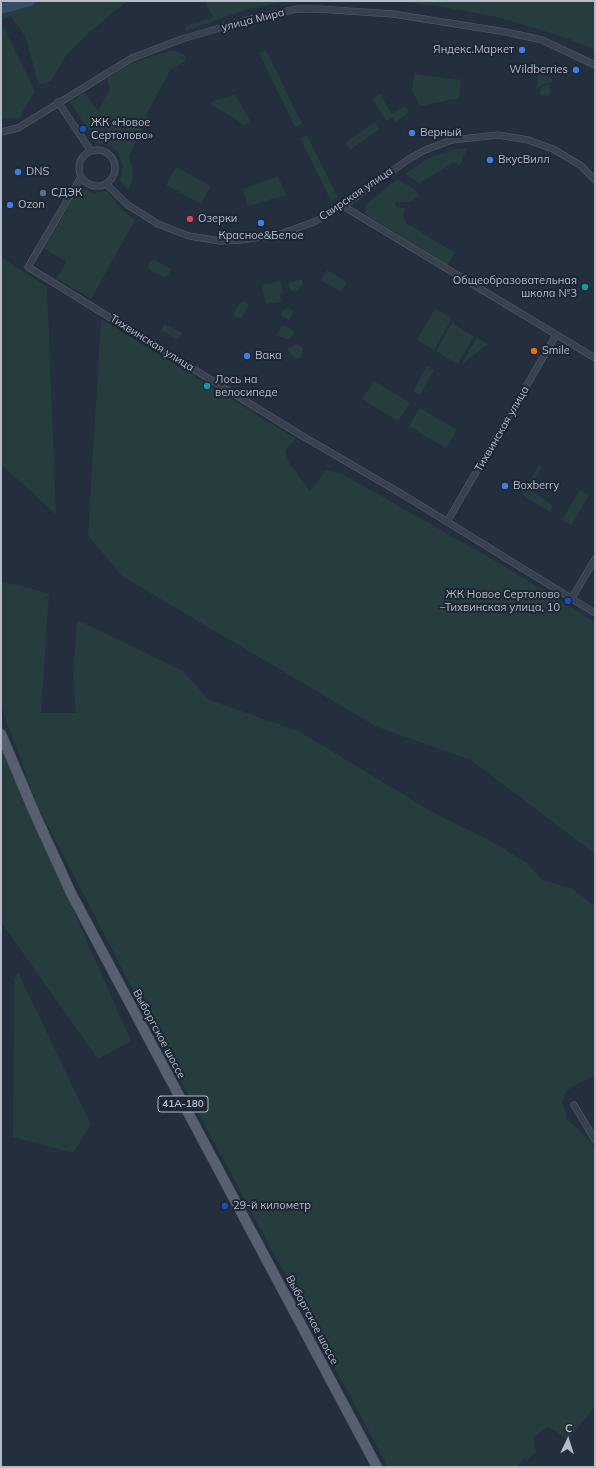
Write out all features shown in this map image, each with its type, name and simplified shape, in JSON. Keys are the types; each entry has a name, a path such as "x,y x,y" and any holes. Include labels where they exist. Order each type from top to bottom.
{"main road":[{"name":"Выборгское шоссе","path":"1,734 34,812 71,893 377,1467"}],"street":[{"name":"улица Мира","path":"1,132 18,128 58,102 132,58 182,39 251,19 297,10 318,8 393,14 506,32 542,40 595,65"},
{"path":"58,102 91,151"},
{"name":"Свирская улица","path":"106,184 128,205 158,224 189,236 220,241 241,240 277,235 314,222 343,206 409,159 425,150 452,140 498,135 528,140 553,150 580,165 595,180"},
{"path":"98,150 106,152 111,157 115,172 112,179 106,184 92,186 81,177 79,166 80,161 91,151 98,150"},
{"name":"Тихвинская улица","path":"81,177 28,267 299,434 447,522 595,613"},
{"path":"343,206 595,358"},
{"name":"Тихвинская улица","path":"447,522 556,335"},
{"path":"572,598 595,558"},
{"path":"574,1105 595,1140"}],"green space":[{"path":"1,1 127,1 86,35 65,57 51,81 39,85 25,36 11,16 1,20"},
{"path":"205,1 289,1 248,9 186,31 184,27 213,17"},
{"path":"399,1 595,1 595,50 564,37 497,17"},
{"path":"1,22 35,91 19,118 1,118"},
{"path":"173,50 185,55 186,57 184,62 171,69 146,115 149,118 129,157 133,170 132,182 128,190 120,181 123,165 117,151 111,146 96,143 70,102 84,92 98,111 110,89 107,78 132,63"},
{"path":"266,50 302,124 295,127 259,53"},
{"path":"415,71 416,74 436,77 437,75 438,77 459,80 461,78 459,98 420,106 412,91"},
{"path":"538,74 546,76 554,81 543,84 537,89"},
{"path":"549,84 550,92 548,96 540,95 541,88"},
{"path":"235,94 251,122 245,125 209,103"},
{"path":"380,94 392,114 405,106 409,112 395,122 392,117 386,121 372,99"},
{"path":"375,122 379,129 350,150 346,142"},
{"path":"307,135 338,197 331,201 300,138"},
{"path":"467,148 460,166 454,162 419,183 405,174 428,158 457,149"},
{"path":"176,167 211,186 201,204 166,185"},
{"path":"278,176 286,195 248,206 243,189"},
{"path":"398,179 418,192 419,196 409,202 395,202 396,207 404,208 405,211 403,215 406,223 455,253 447,265 365,214 365,205"},
{"path":"82,187 94,193 107,191 121,209 135,220 91,299 57,278 66,262 44,248 77,192"},
{"path":"1,257 47,287 56,514 1,465"},
{"path":"154,260 171,269 168,275 163,277 147,268 150,262"},
{"path":"327,270 347,282 341,292 321,280"},
{"path":"302,279 303,284 297,292 290,290 289,283"},
{"path":"281,281 283,294 280,295 281,302 266,304 262,285"},
{"path":"244,301 249,305 241,318 235,317 233,314 240,302"},
{"path":"289,308 293,310 293,313 289,320 282,316 281,311"},
{"path":"435,308 452,318 434,350 417,340"},
{"path":"101,319 296,439 285,450 289,463 310,491 326,470 342,474 492,559 595,622 595,854 471,760 377,727 122,576 88,535"},
{"path":"452,323 474,336 458,364 436,351"},
{"path":"165,324 182,333 178,340 161,330"},
{"path":"283,325 292,329 294,333 289,340 276,335"},
{"path":"477,338 488,344 461,365"},
{"path":"297,344 303,348 301,358 295,359 287,349"},
{"path":"427,366 434,370 420,395 413,391"},
{"path":"374,381 410,403 398,421 362,399"},
{"path":"420,408 457,430 446,448 409,426"},
{"path":"539,465 542,467 529,489 553,506 550,512 521,494"},
{"path":"580,490 589,495 571,525 562,520"},
{"path":"1,583 19,585 49,594 41,713 76,713 73,675 77,620 183,671 209,700 298,731 434,813 491,841 527,863 542,880 571,888 595,906 595,1075 567,1090 562,1101 567,1119 590,1141 595,1151 595,1404 591,1412 568,1439 548,1427 533,1437 536,1452 527,1460 525,1458 517,1467 388,1467 152,1026 37,805 1,706"},
{"path":"1,746 131,1041 98,1059 1,922"},
{"path":"18,972 91,1125 73,1153 13,1137 14,980"}],"waterway":[{"path":"1,9 30,1"}],"place":[{"name":"Яндекс.Маркет","path":"522,50"},
{"name":"Wildberries","path":"576,70"},
{"name":"ЖК «Новое Сертолово»","path":"83,129"},
{"name":"Верный","path":"412,133"},
{"name":"ВкусВилл","path":"490,160"},
{"name":"DNS","path":"18,172"},
{"name":"СДЭК","path":"43,193"},
{"name":"Ozon","path":"10,205"},
{"name":"Озерки","path":"190,219"},
{"name":"Красное&Белое","path":"261,223"},
{"name":"Общеобразовательная школа №3","path":"585,287"},
{"name":"Smile","path":"534,351"},
{"name":"Вака","path":"247,356"},
{"name":"Лось на велосипеде","path":"207,386"},
{"name":"Boxberry","path":"505,486"},
{"name":"ЖК Новое Сертолово –Тихвинская улица, 10","path":"568,601"},
{"name":"29-й километр","path":"225,1206"}]}
